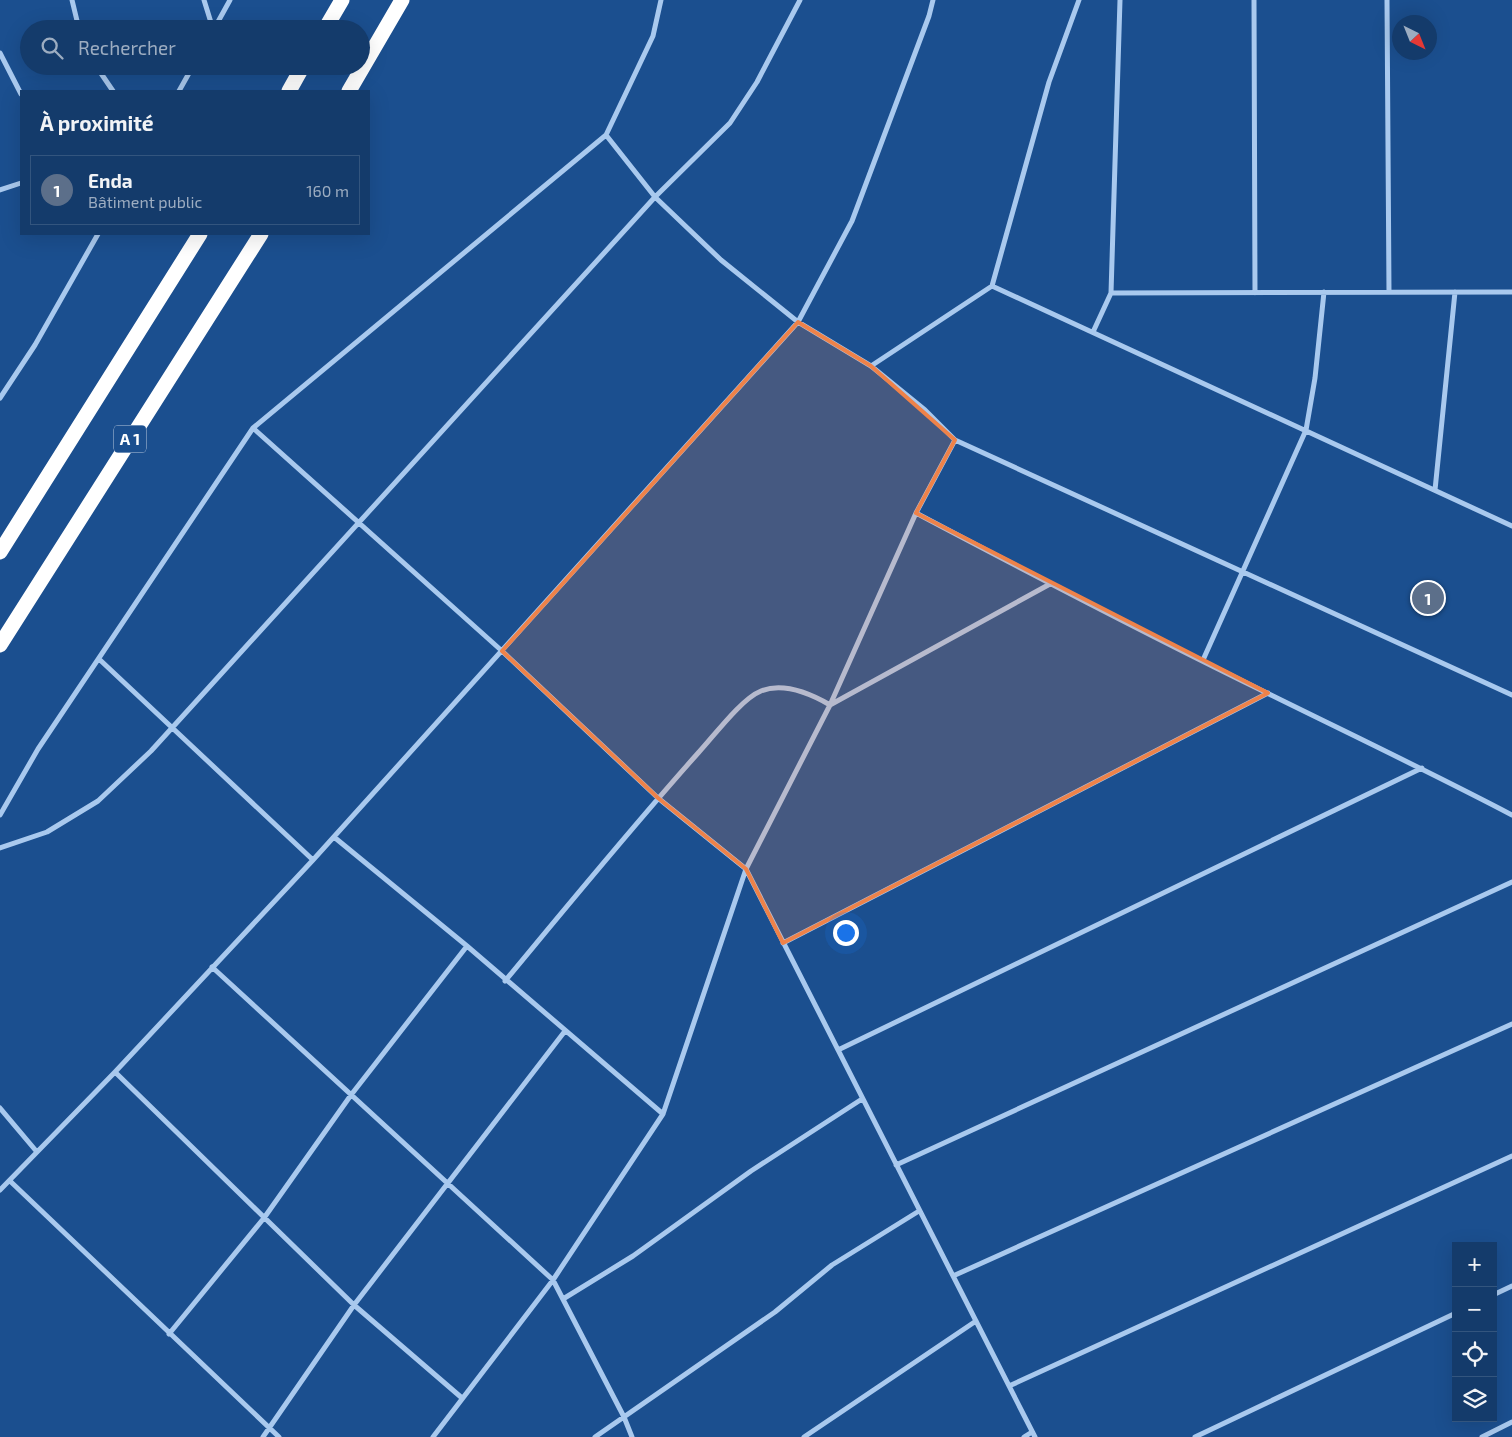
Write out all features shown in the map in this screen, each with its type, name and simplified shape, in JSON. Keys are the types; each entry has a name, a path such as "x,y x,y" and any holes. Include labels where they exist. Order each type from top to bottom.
{"highway":[{"path":"330,20 342,0"},
{"path":"370,55 402,0"},
{"path":"289,90 298,75"},
{"path":"350,90 358,75"},
{"path":"0,552 199,235"},
{"name":"A 1","path":"0,645 259,235"}],"street":[{"path":"72,0 77,20"},
{"path":"204,0 210,20"},
{"path":"218,20 230,0"},
{"path":"0,815 38,749 253,428 606,135 653,36 661,0"},
{"path":"0,848 47,832 98,801 150,751 358,522 574,289 655,197 730,122 757,82 800,0"},
{"path":"0,1190 115,1072 313,860 798,322 852,221 929,16 933,0"},
{"path":"871,366 992,286 1049,82 1079,0"},
{"path":"1093,332 1111,292 1120,0"},
{"path":"1254,0 1256,292"},
{"path":"1388,0 1389,292"},
{"path":"0,54 20,92"},
{"path":"102,75 112,90"},
{"path":"180,90 188,75"},
{"path":"606,135 655,197 721,260 798,322 871,366 925,410 954,440 1512,695"},
{"path":"0,190 20,183"},
{"path":"0,398 35,345 97,235"},
{"path":"992,286 1512,526"},
{"path":"1111,292 1512,292"},
{"path":"1203,660 1306,430 1316,378 1324,292"},
{"path":"1435,490 1455,292"},
{"path":"253,428 502,651 658,798 746,869 1033,1434 1024,1437"},
{"path":"433,1437 553,1280 663,1114 746,869 830,705 916,513 954,440"},
{"path":"916,513 1050,584 1422,768 1512,815"},
{"path":"830,705 1050,584"},
{"path":"99,658 313,860"},
{"path":"505,981 658,798 739,708 761,691 787,688 813,696 830,705"},
{"path":"783,943 1268,693"},
{"path":"838,1050 1422,768"},
{"path":"334,836 663,1114"},
{"path":"896,1165 1512,882"},
{"path":"169,1334 264,1218 351,1095 466,946"},
{"path":"212,967 553,1280 624,1417 632,1437"},
{"path":"953,1276 1512,1024"},
{"path":"263,1437 354,1305 446,1183 565,1031"},
{"path":"115,1072 354,1305 462,1398"},
{"path":"563,1299 633,1256 751,1171 862,1099"},
{"path":"0,1108 37,1152"},
{"path":"1009,1386 1512,1156"},
{"path":"10,1181 279,1437"},
{"path":"595,1437 774,1312 832,1265 919,1210"},
{"path":"1497,1293 1512,1286"},
{"path":"1195,1437 1452,1315"},
{"path":"804,1437 976,1321"},
{"path":"1482,1437 1512,1422"}],"highlighted area":[{"path":"798,322 871,366 955,440 916,513 1268,693 783,943 746,869 658,798 502,651"}],"place":[{"name":"Enda","path":"1428,598"}]}
